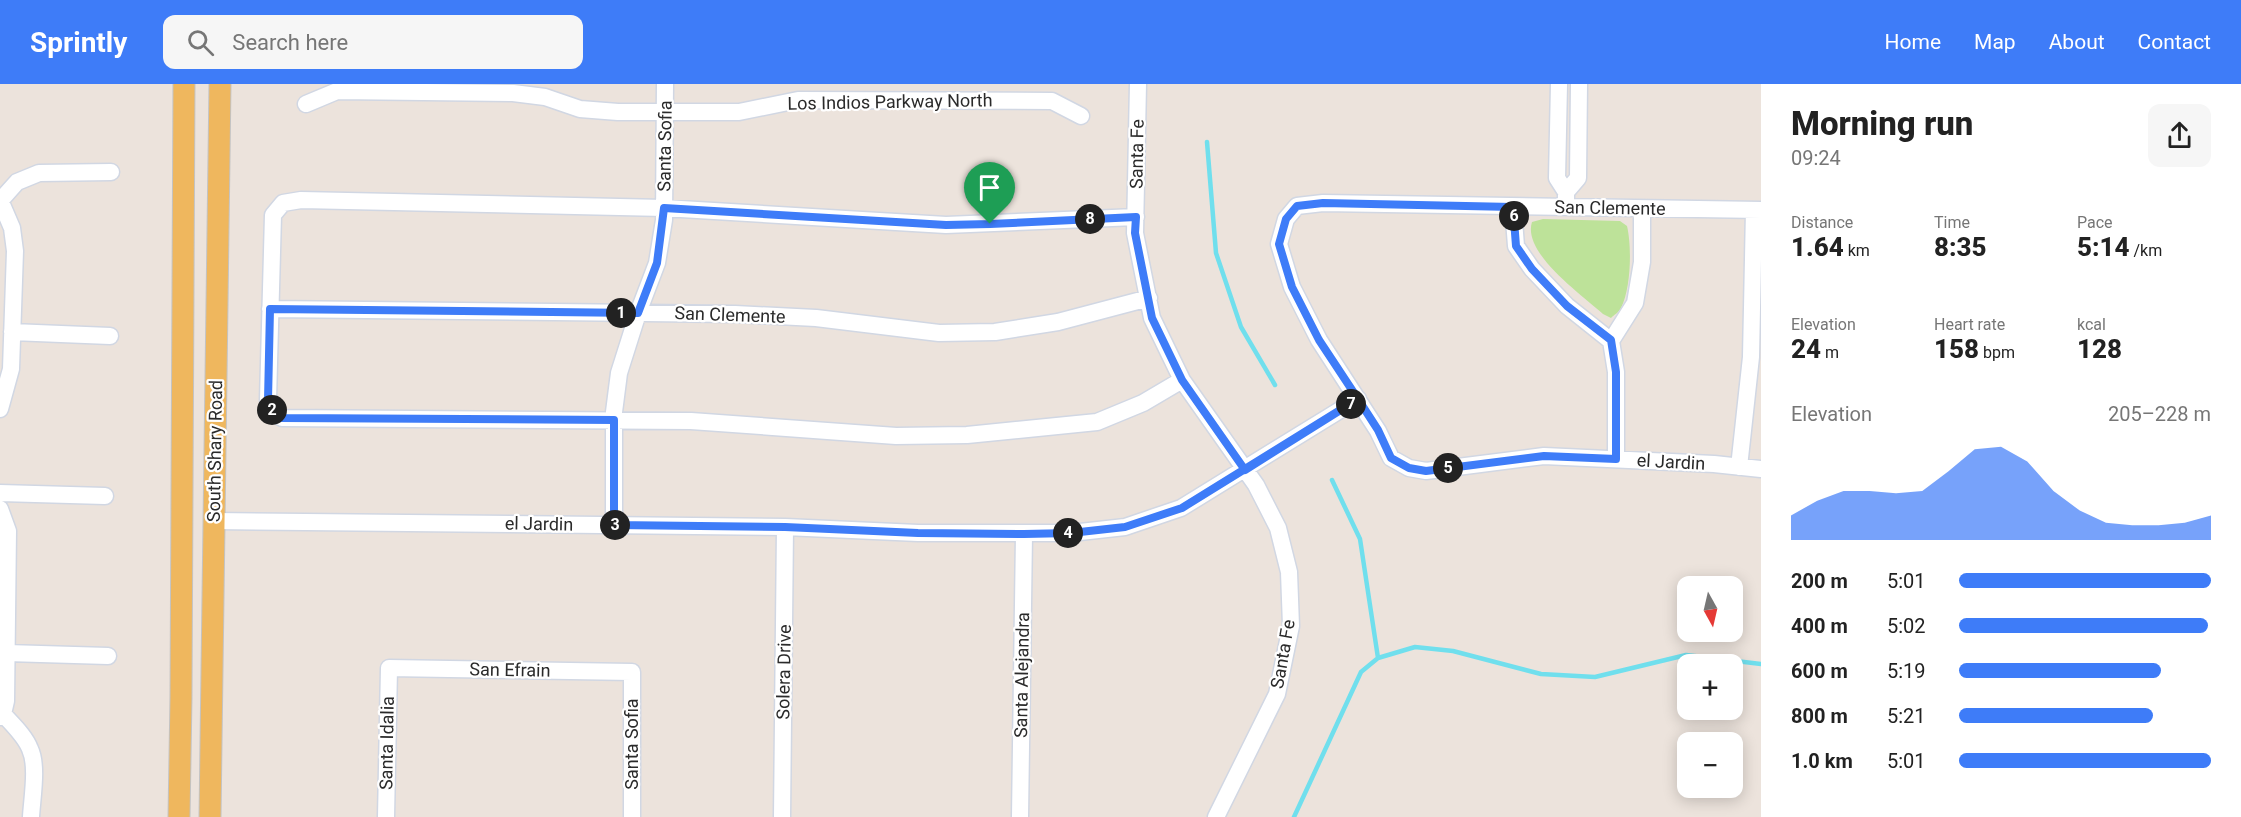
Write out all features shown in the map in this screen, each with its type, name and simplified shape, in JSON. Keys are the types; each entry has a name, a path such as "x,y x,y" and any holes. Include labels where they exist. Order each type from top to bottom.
{"main road":[{"name":"South Shary Road","path":"179,817 182,697 184,84"},
{"name":"South Shary Road","path":"210,817 220,84"}],"street":[{"name":"Santa Sofia","path":"614,525 614,420 619,373 657,263 664,208 665,84"},
{"name":"Santa Fe","path":"1138,84 1135,233 1152,318 1182,380 1256,485 1278,528 1289,572 1291,626 1277,694 1216,817"},
{"path":"1559,84 1557,178 1566,200"},
{"path":"1566,200 1578,178 1580,84"},
{"name":"Los Indios Parkway North","path":"306,104 337,91 513,93 545,97 580,109 618,112 739,112 798,100 1052,101 1081,116"},
{"path":"0,408 11,369 15,251 12,228 0,200 17,182 39,173 111,172"},
{"name":"San Clemente","path":"1358,399 1319,340 1292,287 1279,244 1286,219 1297,206 1323,203 1513,207 1566,200 1642,208 1757,210"},
{"path":"1136,217 946,225 664,208 313,201 283,203 273,215 268,400 272,410 282,418 614,420 691,422 896,436 967,435 1096,422 1143,403 1182,380"},
{"path":"1513,207 1516,246 1532,269 1567,306 1611,340"},
{"path":"1616,459 1616,372 1611,340 1635,303 1642,262 1642,208"},
{"path":"1739,467 1751,357 1757,210"},
{"name":"San Clemente","path":"270,309 758,315 816,318 939,333 995,332 1058,322 1149,298"},
{"path":"12,332 110,336"},
{"name":"el Jardin","path":"214,521 785,527 918,533 1071,533 1125,527 1182,508 1358,399 1378,430 1391,458 1409,468 1426,471 1544,456 1714,464 1761,470"},
{"path":"0,493 105,496"},
{"path":"0,509 8,531 6,701 2,716 22,735 31,750 33,766 31,817"},
{"name":"Solera Drive","path":"782,817 785,527"},
{"name":"Santa Alejandra","path":"1020,817 1024,534"},
{"path":"7,653 108,656"},
{"name":"San Efrain","path":"389,668 632,672"},
{"name":"Santa Idalia","path":"386,817 389,668"},
{"name":"Santa Sofia","path":"632,672 632,817"}],"green space":[{"path":"1543,219 1620,221 1627,226 1630,256 1629,279 1621,308 1611,318 1603,314 1568,284 1544,259 1531,234 1532,222"}],"waterway":[{"path":"1207,142 1216,253 1241,327 1275,385"},
{"path":"1332,480 1360,539 1378,658"},
{"path":"1294,817 1361,672 1378,658 1415,647 1453,651 1541,674 1595,677 1686,655 1761,664"}],"route":[{"path":"990,224 946,225 664,208 657,263 638,313 270,309 268,400 272,410 282,418 614,420 614,525 1024,534 1071,533 1125,527 1182,508 1245,470 1358,399 1378,430 1391,458 1409,468 1426,471 1544,456 1616,459 1616,372 1611,340 1567,306 1532,269 1516,246 1513,207 1323,203 1297,206 1286,219 1279,244 1292,287 1319,340 1358,399 1302,435 1245,470 1182,380 1152,318 1135,233 1136,217 990,224"}]}
